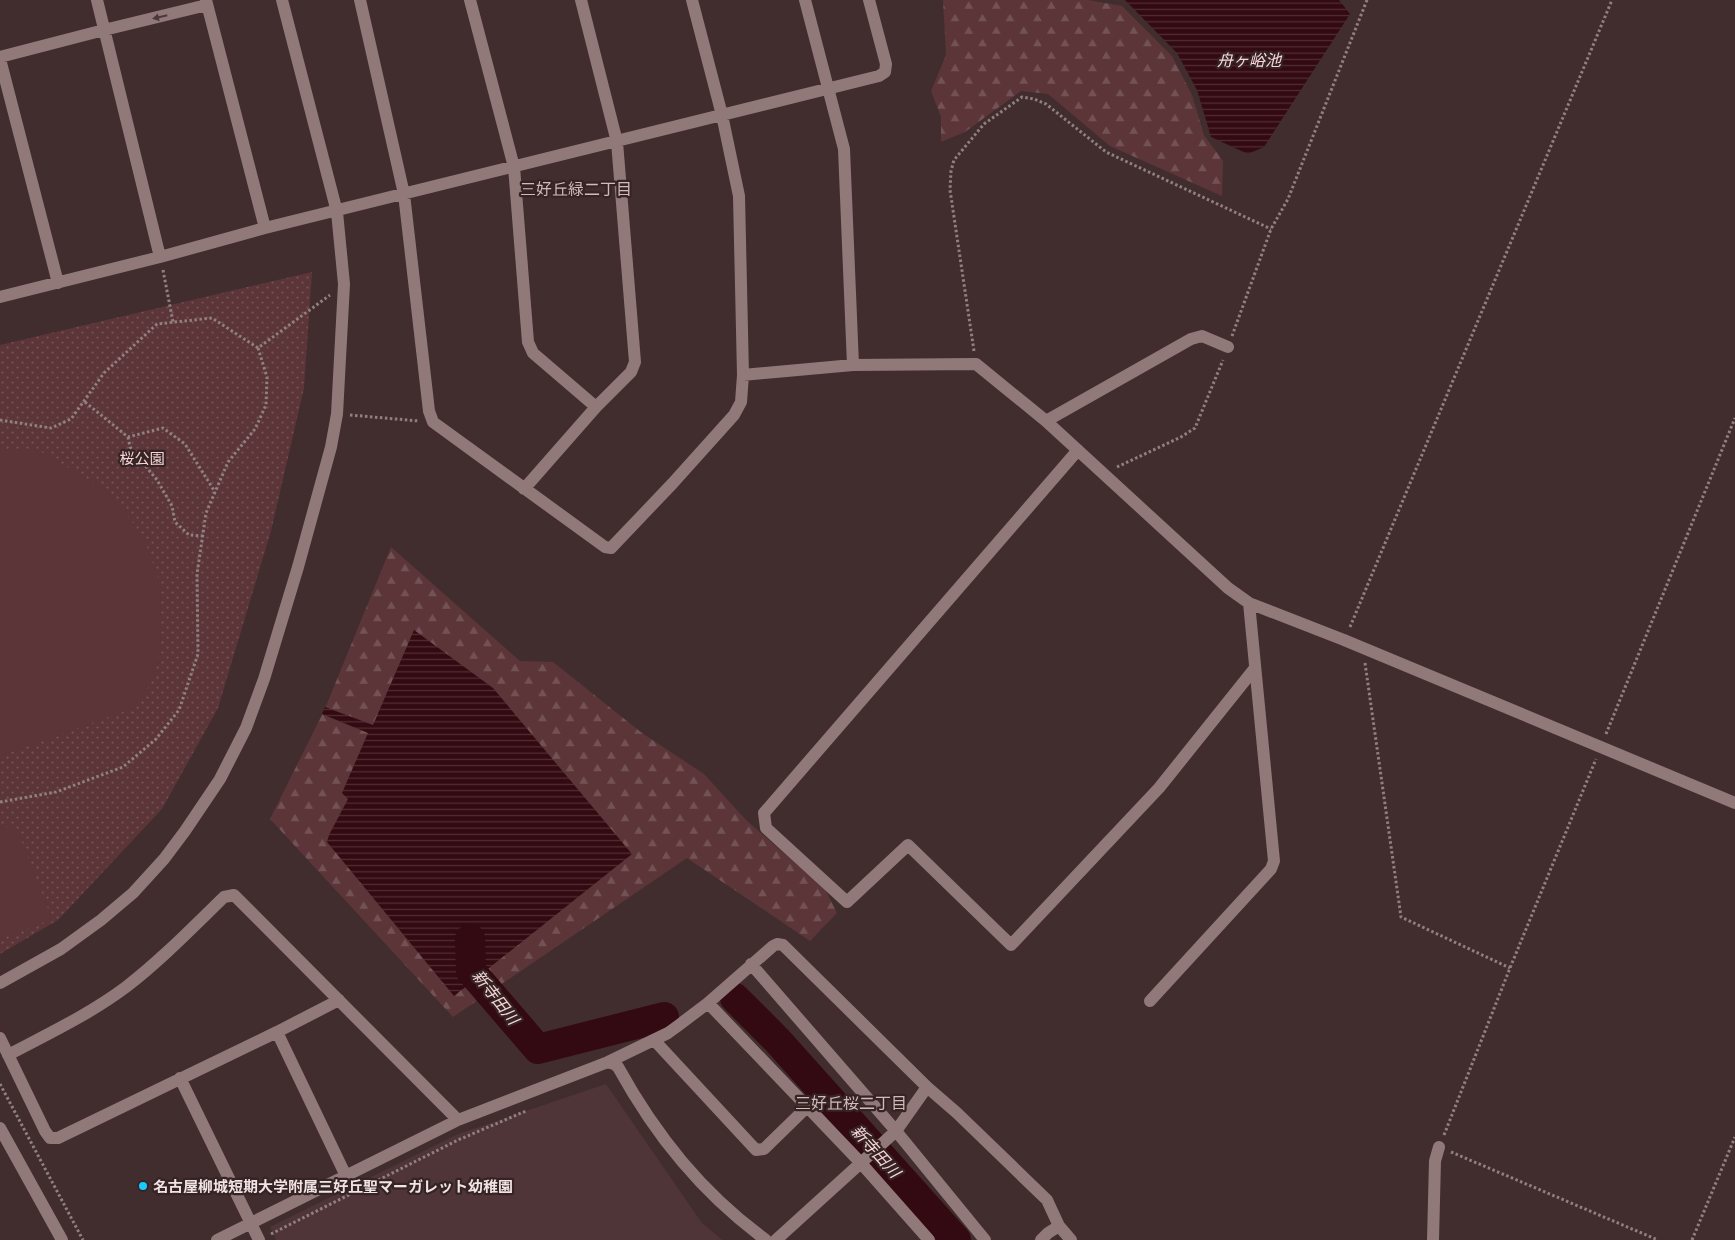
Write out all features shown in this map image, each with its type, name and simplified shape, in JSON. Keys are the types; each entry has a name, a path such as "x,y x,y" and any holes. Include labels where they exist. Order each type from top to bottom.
{"street":[{"path":"97,0 160,257"},
{"path":"0,984 61,949 101,920 133,893 175,845 220,779 246,728 264,679 331,447 337,414 344,284 337,212 282,0"},
{"path":"360,0 404,194 429,411 433,422 524,490 605,547 611,548 672,484 738,410 741,402 743,375 738,196 722,115 692,0"},
{"path":"470,0 514,167 528,342 533,353 596,407"},
{"path":"524,490 596,407 632,372 635,362 617,142 581,0"},
{"path":"805,0 844,149 853,365"},
{"path":"0,297 160,257 265,228 337,212 879,76 885,72 886,64 869,0"},
{"path":"58,283 0,58 104,30 206,3 265,228"},
{"path":"1046,421 1191,339 1202,336 1228,347"},
{"path":"743,375 853,365 976,364 1046,421 1228,588 1249,603 1344,640 1735,803"},
{"path":"1078,450 764,813 766,828 847,902 908,845 1010,945 1159,788 1255,668"},
{"path":"1150,1002 1271,869 1274,861 1249,603"},
{"path":"8,1055 86,1013 125,988 155,963 224,897 231,895 237,896 458,1120"},
{"path":"217,1240 458,1120 608,1062 668,1033 708,1003 751,964 777,944 786,947 927,1087 957,1113 1047,1200 1059,1226 1071,1240"},
{"path":"751,964 896,1131 985,1240"},
{"path":"0,1038 44,1131 50,1138 54,1138 277,1032 339,1000"},
{"path":"708,1003 860,1162 929,1240"},
{"path":"277,1032 346,1176"},
{"path":"654,1040 756,1150 764,1148 807,1107"},
{"path":"608,1062 618,1067 649,1119 693,1176 717,1201 766,1240"},
{"path":"180,1078 259,1240"},
{"path":"776,1240 896,1131 927,1087"},
{"path":"0,1128 62,1240"},
{"path":"1433,1240 1435,1161 1439,1147"},
{"path":"1041,1240 1059,1226"}],"path":[{"path":"1104,473 1181,437 1195,428 1228,347 1271,229 1288,199 1367,0"},
{"path":"1344,640 1612,0"},
{"path":"976,364 950,190 951,171 954,160 984,124 1022,98 1034,99 1046,104 1106,152 1271,229"},
{"path":"160,257 172,322"},
{"path":"258,348 344,284"},
{"path":"0,420 51,428 72,419 104,373 157,324 212,318 258,348 267,376 266,405 255,430 228,462 206,513 197,574 198,654 179,710 156,739 122,767 56,792 0,802"},
{"path":"85,402 128,437 130,447 157,480 172,506 175,522 189,535 204,536"},
{"path":"337,414 433,422"},
{"path":"1658,1240 1439,1147 1510,968 1735,418"},
{"path":"128,437 163,428 185,444 216,492"},
{"path":"1363,649 1401,917 1510,968"},
{"path":"0,1084 83,1240"},
{"path":"259,1240 458,1140 530,1110"},
{"path":"1692,1240 1735,1138"}],"shaded area":[{"path":"606,1084 702,1223 722,1240 276,1240 270,1227 458,1134"}],"green space":[{"path":"943,0 1088,0 1122,6 1172,56 1192,95 1204,135 1223,161 1222,196 1110,146 1048,94 1021,91 965,132 941,142 941,117 931,91 946,55"},
{"name":"桜公園","path":"312,272 304,388 271,531 218,708 162,809 58,920 0,954 0,345"},
{"path":"0,449 41,452 107,490 143,536 161,586 160,650 155,674 139,706 0,756"},
{"path":"391,547 520,661 553,662 642,733 704,774 747,821 825,889 837,913 810,941 687,858 453,1017 270,819 324,711"},
{"path":"15,824 52,919 0,939 0,830"}],"water":[{"name":"舟ヶ峪池","path":"1125,0 1339,0 1350,14 1264,147 1248,154 1211,137 1197,90 1177,53"},
{"path":"414,630 493,688 632,854 454,996 327,842 348,799 342,793 368,733 322,714 325,707 373,725"}],"waterway":[{"name":"新寺田川","path":"470,939 471,971 538,1049 664,1017"},
{"name":"新寺田川","path":"735,998 777,1040 956,1240"}],"place":[{"name":"名古屋柳城短期大学附属三好丘聖マーガレット幼稚園","path":"143,1186"}],"district":[{"name":"三好丘緑二丁目","path":"576,189"},
{"name":"三好丘桜二丁目","path":"851,1103"}]}
